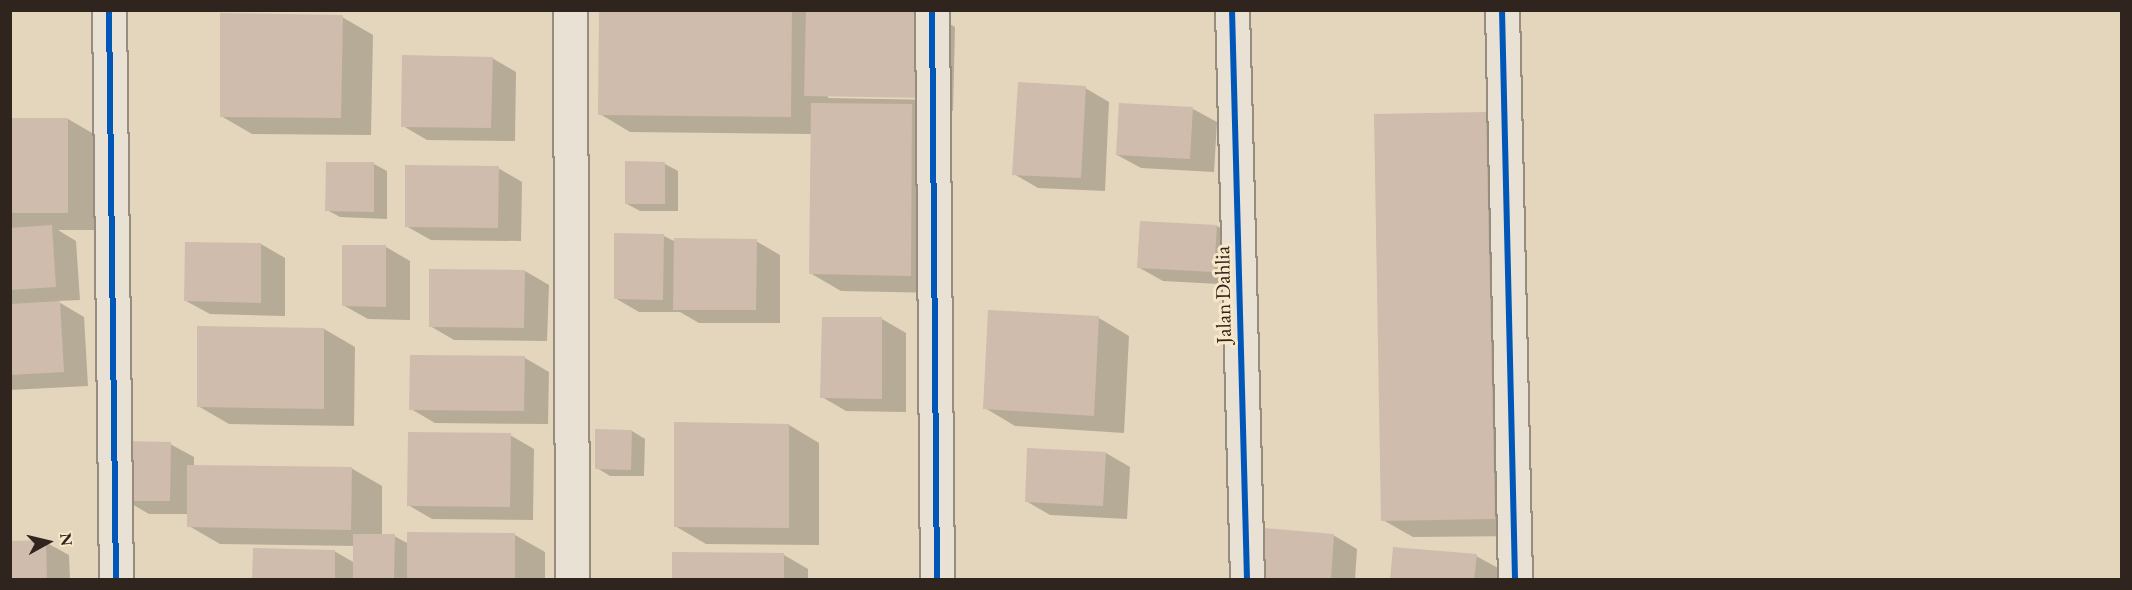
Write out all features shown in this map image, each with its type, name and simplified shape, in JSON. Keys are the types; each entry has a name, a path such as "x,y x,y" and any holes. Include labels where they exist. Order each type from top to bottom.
{"street":[{"path":"109,10 116,579"},
{"path":"570,10 572,579"},
{"path":"932,10 937,579"},
{"name":"Jalan Dahlia","path":"1232,10 1247,579"},
{"path":"1502,10 1515,579"}],"building":[{"path":"599,10 792,10 791,117 598,115"},
{"path":"806,10 931,12 930,98 804,96"},
{"path":"220,13 343,15 341,118 220,117"},
{"path":"402,55 493,57 491,128 401,127"},
{"path":"1018,82 1086,86 1081,178 1012,175"},
{"path":"811,103 912,104 911,276 809,274"},
{"path":"1119,103 1193,107 1190,159 1116,155"},
{"path":"1486,112 1495,519 1381,521 1374,114"},
{"path":"10,118 68,118 68,213 10,213"},
{"path":"625,161 665,162 665,204 625,204"},
{"path":"326,162 374,162 374,212 325,211"},
{"path":"405,165 499,166 498,228 405,227"},
{"path":"1140,221 1217,225 1214,272 1137,268"},
{"path":"52,225 56,287 10,290 10,228"},
{"path":"614,233 664,234 663,300 614,299"},
{"path":"674,238 757,239 756,310 673,310"},
{"path":"185,242 261,243 261,303 184,301"},
{"path":"342,245 386,245 386,307 342,306"},
{"path":"429,269 525,270 524,328 429,327"},
{"path":"60,301 64,372 10,375 10,304"},
{"path":"988,310 1099,316 1094,416 983,409"},
{"path":"822,317 882,317 882,399 820,398"},
{"path":"197,326 324,328 324,409 197,407"},
{"path":"410,355 525,356 524,411 409,410"},
{"path":"674,422 789,424 789,528 674,527"},
{"path":"595,429 632,430 631,470 595,469"},
{"path":"408,432 511,433 510,507 407,506"},
{"path":"124,441 171,442 170,501 123,501"},
{"path":"1027,448 1106,452 1103,506 1025,502"},
{"path":"187,465 352,467 351,530 187,527"},
{"path":"1264,528 1334,534 1331,580 1260,580"},
{"path":"407,532 515,533 515,580 407,580"},
{"path":"353,534 395,534 394,580 353,580"},
{"path":"46,540 47,580 10,580 10,541"},
{"path":"1393,547 1477,554 1474,580 1390,580"},
{"path":"253,548 335,550 335,580 252,580"},
{"path":"672,552 784,553 784,580 672,580"}],"cycle path":[{"path":"109,10 116,580"},
{"path":"932,10 937,580"},
{"path":"1232,10 1247,580"},
{"path":"1502,10 1515,580"}]}
